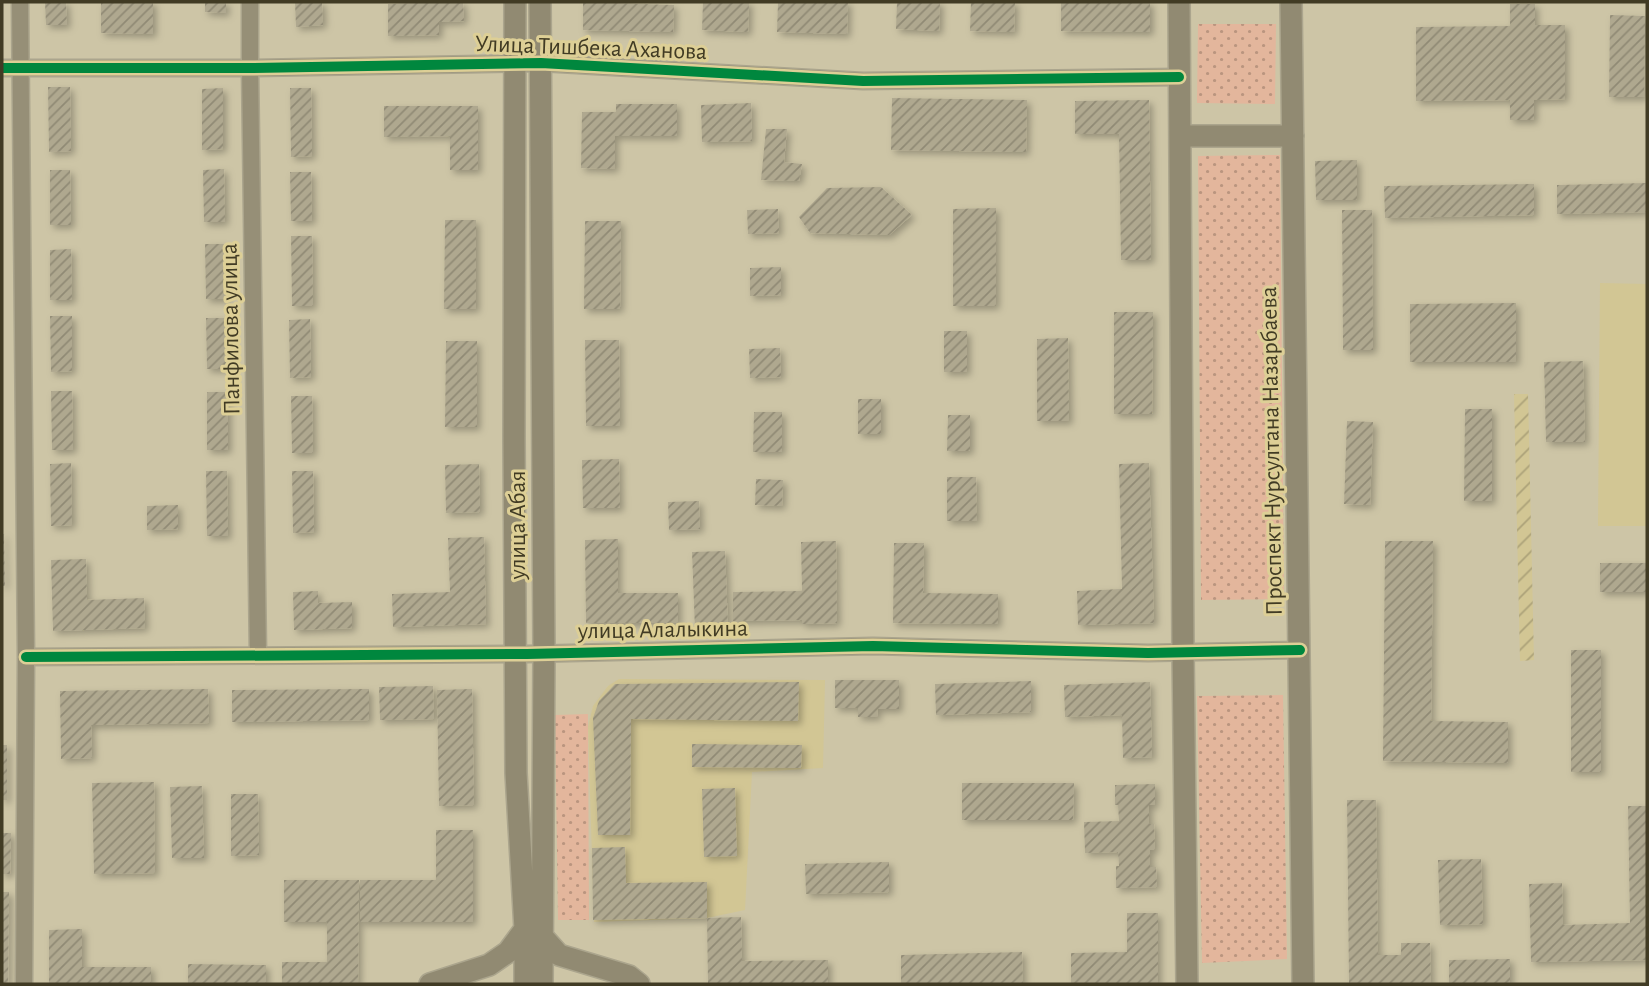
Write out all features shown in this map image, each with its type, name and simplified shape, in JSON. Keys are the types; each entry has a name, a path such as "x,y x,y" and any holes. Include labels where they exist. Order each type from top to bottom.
{"main road":[{"name":"улица Абая","path":"515,2 516,773 533,933"},
{"name":"улица Абая","path":"533,933 544,653 540,2"},
{"path":"1179,2 1187,984"},
{"name":"Проспект Нурсултана Назарбаева","path":"1292,2 1303,984"},
{"path":"1180,136 1293,136"},
{"path":"430,984 489,964 533,933"},
{"path":"525,984 533,933"},
{"path":"533,933 542,984"},
{"path":"533,933 559,955 629,976 639,984"}],"street":[{"path":"20,2 26,657 24,984"},
{"name":"Панфилова улица","path":"250,2 258,655"},
{"name":"Улица Тишбека Аханова","path":"2,68 250,68 541,63 863,80 1179,77"},
{"name":"улица Алалыкина","path":"26,657 544,653 873,646 1148,653 1300,650"}],"shaded area":[{"path":"1198,24 1276,24 1275,104 1197,103"},
{"path":"1280,155 1284,599 1201,600 1198,156"},
{"path":"1600,283 1647,284 1647,526 1598,526"},
{"path":"1514,394 1528,394 1534,660 1520,661"},
{"path":"619,679 825,680 823,768 752,772 745,910 707,918 594,922 588,727 593,706 608,686"},
{"path":"1283,695 1287,959 1202,963 1197,696"},
{"path":"588,714 589,920 558,920 555,715"}],"building":[{"path":"45,2 66,2 67,25 46,25"},
{"path":"101,2 153,2 153,34 101,33"},
{"path":"205,2 226,2 226,13 205,12"},
{"path":"295,2 322,2 323,25 296,27"},
{"path":"463,2 464,21 439,22 439,35 388,36 388,4"},
{"path":"583,2 674,5 673,32 583,30"},
{"path":"703,2 749,2 748,32 702,30"},
{"path":"778,2 848,2 847,34 777,32"},
{"path":"897,2 940,2 939,31 896,29"},
{"path":"971,2 1015,2 1014,32 970,31"},
{"path":"1061,2 1150,2 1150,32 1061,31"},
{"path":"1510,4 1535,4 1535,25 1565,25 1565,99 1534,100 1534,120 1510,120 1510,100 1416,101 1416,27 1510,26"},
{"path":"1610,15 1645,16 1644,97 1609,97"},
{"path":"48,87 70,87 71,151 49,152"},
{"path":"223,88 223,149 202,150 202,89"},
{"path":"290,88 311,88 312,156 291,157"},
{"path":"892,98 1027,100 1026,152 891,150"},
{"path":"1149,100 1151,260 1121,260 1119,134 1075,134 1075,101"},
{"path":"751,103 752,141 702,142 701,105"},
{"path":"616,104 677,104 677,136 615,136 615,169 581,168 582,112 616,112"},
{"path":"384,106 478,106 478,170 450,170 450,136 384,137"},
{"path":"766,129 787,129 784,162 802,164 799,181 761,180"},
{"path":"1357,160 1357,200 1316,200 1315,161"},
{"path":"224,169 225,222 204,222 203,170"},
{"path":"50,170 70,170 71,225 50,225"},
{"path":"290,172 311,172 312,221 291,221"},
{"path":"1647,183 1647,212 1557,214 1557,185"},
{"path":"1534,184 1534,215 1385,218 1384,186"},
{"path":"881,187 912,215 889,235 810,233 799,217 827,188"},
{"path":"996,208 996,306 953,306 953,209"},
{"path":"778,209 779,233 748,234 747,210"},
{"path":"1342,210 1372,210 1373,350 1343,350"},
{"path":"445,220 476,220 476,309 444,309"},
{"path":"585,221 621,221 620,309 584,309"},
{"path":"291,236 312,236 313,306 292,306"},
{"path":"205,244 226,244 227,299 206,299"},
{"path":"71,249 72,300 50,300 50,250"},
{"path":"781,267 781,295 750,296 750,268"},
{"path":"1516,303 1516,362 1410,362 1410,304"},
{"path":"1114,312 1153,312 1152,414 1114,414"},
{"path":"50,316 72,316 72,371 51,372"},
{"path":"206,318 227,318 228,369 207,369"},
{"path":"310,319 311,377 290,378 289,320"},
{"path":"944,331 967,331 967,372 944,372"},
{"path":"1068,338 1069,421 1037,421 1037,339"},
{"path":"585,340 619,340 620,426 586,426"},
{"path":"446,341 477,341 477,427 445,427"},
{"path":"780,348 781,377 750,378 749,349"},
{"path":"1583,361 1585,442 1546,442 1544,362"},
{"path":"51,391 72,391 73,450 52,450"},
{"path":"207,392 228,392 228,450 207,450"},
{"path":"291,396 312,396 313,453 292,453"},
{"path":"858,399 881,399 881,434 858,434"},
{"path":"1465,409 1492,409 1492,501 1464,501"},
{"path":"754,412 782,412 782,452 753,452"},
{"path":"948,415 970,415 970,451 947,451"},
{"path":"1347,421 1373,422 1370,505 1344,504"},
{"path":"619,459 620,508 583,508 582,460"},
{"path":"71,463 72,525 51,526 50,464"},
{"path":"1149,463 1154,623 1078,625 1077,591 1122,589 1119,464"},
{"path":"479,464 480,512 446,513 445,465"},
{"path":"206,471 227,471 228,536 207,536"},
{"path":"292,471 313,471 314,532 293,533"},
{"path":"947,477 976,477 977,521 947,521"},
{"path":"756,479 783,480 782,506 755,505"},
{"path":"699,501 700,529 669,530 668,502"},
{"path":"178,505 178,529 147,530 147,506"},
{"path":"4,534 5,586 2,586"},
{"path":"484,537 486,624 393,627 392,594 450,592 448,538"},
{"path":"618,539 618,593 678,593 678,623 586,623 585,540"},
{"path":"836,541 837,623 802,624 802,620 733,621 733,592 802,591 801,542"},
{"path":"1385,541 1433,541 1431,721 1508,722 1508,763 1383,761"},
{"path":"894,543 924,543 923,593 998,594 998,624 893,623"},
{"path":"725,551 728,628 695,630 692,552"},
{"path":"86,559 87,600 144,598 145,628 53,631 51,560"},
{"path":"1600,563 1647,563 1647,592 1600,592"},
{"path":"318,591 318,603 352,602 352,628 294,630 293,592"},
{"path":"1571,650 1601,650 1601,772 1571,772"},
{"path":"835,680 899,680 899,709 877,709 878,717 858,717 858,708 835,708"},
{"path":"1031,681 1031,712 936,715 935,684"},
{"path":"799,682 798,721 631,719 630,835 598,835 593,718 599,701 615,684"},
{"path":"1150,682 1152,757 1123,758 1122,715 1065,717 1064,685"},
{"path":"433,686 434,719 380,720 379,687"},
{"path":"208,689 209,723 91,725 92,758 61,759 60,691"},
{"path":"369,689 369,720 232,722 232,690"},
{"path":"472,689 474,805 439,806 437,690"},
{"path":"692,744 802,745 801,768 692,767"},
{"path":"2,745 7,745 7,800 2,800"},
{"path":"154,782 155,873 94,874 92,783"},
{"path":"962,783 1074,783 1073,820 962,820"},
{"path":"1155,784 1155,805 1149,805 1149,824 1154,824 1155,850 1150,850 1150,867 1156,867 1157,887 1116,888 1118,852 1085,853 1084,822 1119,821 1118,805 1115,805 1115,785"},
{"path":"202,786 204,858 172,858 170,787"},
{"path":"735,788 737,856 704,857 702,789"},
{"path":"231,794 258,794 259,855 231,856"},
{"path":"1347,800 1376,800 1378,955 1401,955 1401,943 1430,943 1431,984 1349,984"},
{"path":"1628,806 1647,806 1647,960 1531,962 1529,884 1562,883 1563,925 1630,923"},
{"path":"436,830 473,830 473,922 360,922 360,880 436,880"},
{"path":"2,833 11,833 10,874 2,874"},
{"path":"625,847 626,883 707,882 707,918 593,920 592,848"},
{"path":"1481,859 1483,924 1440,925 1438,860"},
{"path":"889,862 889,892 806,894 805,864"},
{"path":"284,880 359,880 358,984 282,984 282,962 327,962 327,922 284,922"},
{"path":"2,892 9,892 8,984 2,984"},
{"path":"1127,913 1158,913 1158,984 1071,984 1071,953 1127,952"},
{"path":"741,917 742,961 828,960 828,984 708,984 707,918"},
{"path":"82,929 82,967 151,967 151,984 49,984 49,930"},
{"path":"1022,952 1023,984 901,984 901,955"},
{"path":"1510,959 1510,984 1449,984 1449,960"},
{"path":"188,964 266,965 266,984 188,984"}],"cycle path":[{"path":"2,68 250,68 541,63 863,81 1179,77"},
{"path":"26,657 527,654 873,646 1148,653 1300,650"}]}
